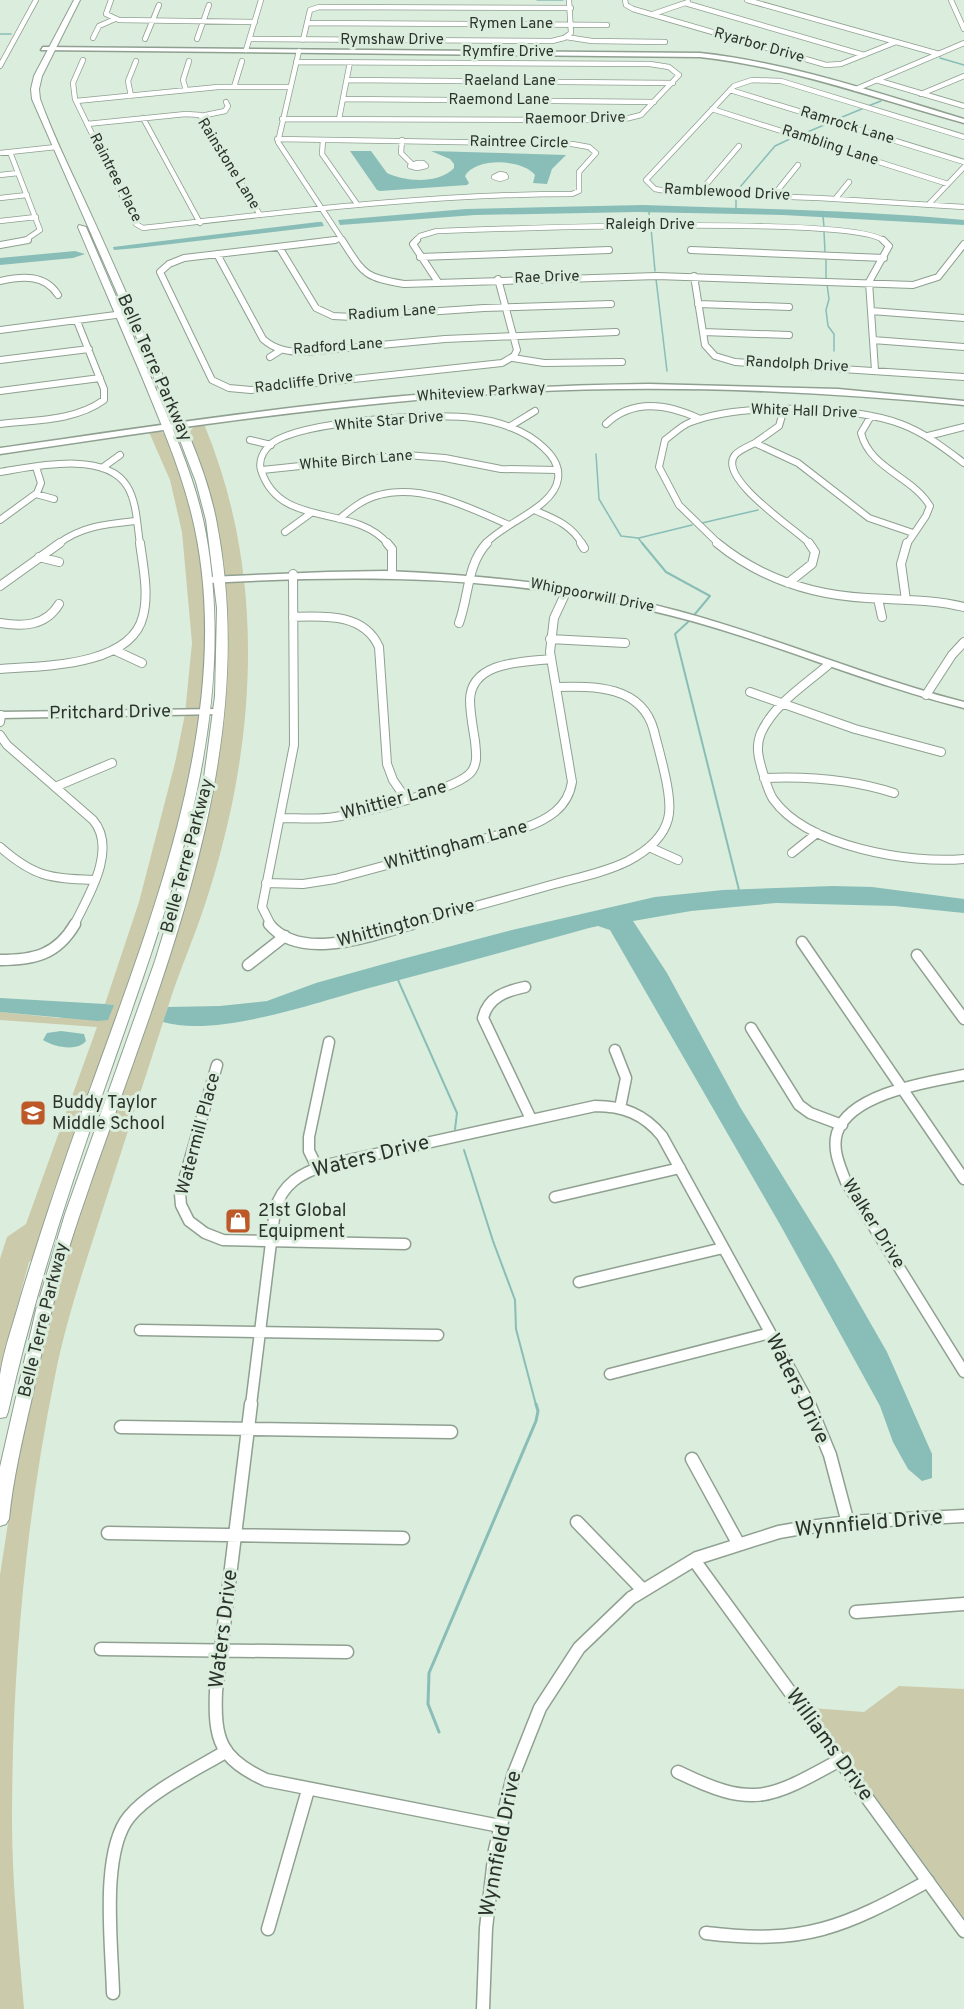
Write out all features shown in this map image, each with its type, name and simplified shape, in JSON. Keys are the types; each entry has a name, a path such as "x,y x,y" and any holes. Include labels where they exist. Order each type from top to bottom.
{"main road":[{"name":"Belle Terre Parkway","path":"0,1519 1,1497 28,1376 59,1254 151,986 195,848 210,776 212,712 207,580 201,535 192,495 169,427 120,315 52,148 35,93 47,49 68,0"},
{"name":"Belle Terre Parkway","path":"27,81 76,0"},
{"name":"Belle Terre Parkway","path":"0,1412 12,1357 41,1257 177,854 224,665 220,579 211,519 200,477 181,426 131,314 52,148 27,101"}],"street":[{"path":"0,66 36,0"},
{"path":"111,0 105,13 115,19"},
{"path":"246,50 261,0"},
{"path":"566,37 571,33 569,0"},
{"name":"Ryarbor Drive","path":"624,0 629,7 824,65 840,64 896,42"},
{"path":"652,14 693,0"},
{"path":"747,0 939,54"},
{"path":"951,0 964,27"},
{"path":"685,3 864,54"},
{"path":"145,39 159,5"},
{"path":"197,39 209,5"},
{"path":"303,40 310,9 322,7 571,8"},
{"path":"93,38 99,26 115,19 255,22"},
{"name":"Rymen Lane","path":"307,23 608,25"},
{"name":"Rymshaw Drive","path":"250,39 543,41 566,37 592,42 665,42"},
{"path":"856,89 964,43"},
{"name":"Rymfire Drive","path":"47,49 695,54 768,64 964,121"},
{"path":"277,139 299,51"},
{"path":"83,60 73,86 76,101 186,90 290,87"},
{"path":"131,96 128,82 136,61"},
{"path":"186,90 183,80 189,61"},
{"path":"234,87 242,61"},
{"path":"296,62 653,64 677,71 679,77 673,82"},
{"path":"339,119 350,62"},
{"path":"921,94 964,76"},
{"name":"Raeland Lane","path":"347,80 673,82"},
{"name":"Ramblewood Drive","path":"964,137 781,81 750,80 737,84 730,90 646,180 651,186 663,192 836,198 964,207"},
{"path":"876,81 964,106"},
{"name":"Raemoor Drive","path":"282,119 618,121 639,116 673,82"},
{"name":"Ramrock Lane","path":"730,90 964,162"},
{"name":"Raemond Lane","path":"343,99 654,102"},
{"name":"Raintree Place","path":"76,101 136,225 152,228 321,208"},
{"path":"201,116 225,112 228,106 226,102"},
{"name":"Rambling Lane","path":"712,109 948,184"},
{"name":"Rainstone Lane","path":"87,124 188,114 201,116 260,216"},
{"path":"143,118 200,223"},
{"name":"Raintree Circle","path":"277,139 578,144 596,152 595,156 579,172 577,193 498,194 321,208"},
{"name":"Rae Drive","path":"277,139 363,272 384,282 404,284 498,279 694,276 930,285 941,276 964,244"},
{"path":"323,140 322,154 357,204"},
{"path":"402,140 401,152 412,164"},
{"path":"698,194 739,146"},
{"path":"0,153 52,148"},
{"path":"0,245 21,242 35,236 40,228 10,152"},
{"path":"773,196 798,165"},
{"path":"929,204 964,167"},
{"path":"0,175 18,173"},
{"path":"498,194 500,179"},
{"path":"836,198 849,182"},
{"path":"0,198 27,195"},
{"path":"0,221 36,217"},
{"name":"Raleigh Drive","path":"420,257 414,247 414,241 422,235 437,231 661,225 864,232 878,236 888,243 889,249 884,258"},
{"name":"Radcliffe Drive","path":"341,239 217,254 173,261 165,266 160,274 211,379 222,386 255,389 376,375 489,366 513,358"},
{"name":"Radium Lane","path":"279,247 315,307 326,316 353,317 506,307 611,304"},
{"path":"420,257 609,250"},
{"path":"691,250 884,258"},
{"name":"Radford Lane","path":"217,254 263,339 270,346 281,350 305,352 421,340 616,332"},
{"path":"420,257 438,282"},
{"path":"875,370 868,283 884,258"},
{"name":"Randolph Drive","path":"694,276 708,351 730,361 964,377"},
{"path":"0,280 19,278 42,280 53,286 58,295"},
{"path":"498,279 517,350 513,358 548,363 621,362"},
{"path":"377,287 384,282"},
{"path":"698,304 789,306"},
{"path":"871,311 964,318"},
{"path":"1,328 131,314"},
{"path":"0,424 68,415 93,408 105,397 100,378 77,321"},
{"path":"703,332 789,335"},
{"path":"873,340 964,348"},
{"path":"0,360 88,349"},
{"path":"270,357 281,350"},
{"path":"0,391 100,378"},
{"name":"Whiteview Parkway","path":"0,451 382,400 574,388 761,388 964,403"},
{"path":"606,424 620,412 647,406 676,409 700,419"},
{"path":"784,409 783,422 780,427 735,455 732,462 734,470 759,502 809,542 815,552 812,564 788,583"},
{"name":"White Hall Drive","path":"964,462 928,436 900,424 871,416 784,409 743,410 700,419 675,432 659,449 657,464 664,483 682,509 707,534 751,566 788,583 838,596 937,601 964,607"},
{"path":"509,427 535,411"},
{"name":"White Star Drive","path":"271,445 288,436 309,430 416,416 459,417 509,427 528,436 546,449 558,470"},
{"path":"871,416 861,433 866,449 920,492 929,503 929,513 913,533 901,559 900,577 906,600"},
{"path":"928,436 964,427"},
{"path":"250,440 271,445 261,458 262,470 273,493 288,504 311,513 367,528 385,539 393,553 392,573"},
{"path":"755,443 798,463 868,518 913,533"},
{"path":"102,468 120,455"},
{"name":"White Birch Lane","path":"262,470 406,455 445,458 501,470 558,470"},
{"path":"0,472 69,464 102,468 128,484 143,566 144,616 135,634 114,650 96,657 67,664 0,669"},
{"path":"0,520 36,494 41,483 36,467"},
{"path":"459,623 467,600 470,577 483,545 534,510 554,490 558,470"},
{"path":"339,519 355,505 370,498 413,492 443,498 509,525"},
{"path":"36,494 54,499"},
{"path":"534,510 570,528 578,536 584,548"},
{"path":"285,532 311,513"},
{"path":"0,586 66,537 82,530 136,521"},
{"path":"39,557 59,562"},
{"name":"Whippoorwill Drive","path":"207,580 292,574 392,573 470,577 567,590 687,617 828,665 964,705"},
{"path":"248,965 285,936 271,926 263,914 262,903 292,760 295,734 292,574"},
{"name":"Whittingham Lane","path":"266,883 303,884 336,879 519,830 550,816 563,805 572,786 551,659 550,639 555,615 567,590"},
{"path":"878,599 882,617"},
{"path":"0,622 17,626 38,622 54,614 59,604"},
{"path":"293,617 325,616 343,619 364,627 375,636 379,647 387,764 393,780 406,799"},
{"path":"550,639 625,644"},
{"path":"926,695 952,655 964,642"},
{"path":"114,650 142,663"},
{"name":"Whittier Lane","path":"280,818 334,817 451,787 464,780 475,769 477,756 470,694 478,678 502,665 551,659"},
{"path":"828,665 767,722 760,737 758,753 764,778 772,797 799,823 817,833 852,845 910,860 940,862 964,859"},
{"name":"Whittington Drive","path":"285,936 302,942 321,944 353,940 612,868 649,848 665,826 670,806 648,713 632,698 610,689 591,686 556,687"},
{"path":"750,692 855,729 941,752"},
{"name":"Pritchard Drive","path":"0,718 212,712"},
{"path":"0,735 7,745 93,820 101,832 104,850 75,926 62,943 37,956 0,960"},
{"path":"55,787 112,763"},
{"path":"764,778 828,777 859,782 894,793"},
{"path":"792,853 817,833"},
{"path":"0,847 21,866 34,873 50,877 93,880"},
{"path":"649,848 678,860"},
{"path":"802,942 964,1179"},
{"path":"918,955 964,1019"},
{"path":"525,987 501,994 493,999 486,1007 483,1018 531,1119"},
{"path":"751,1029 799,1105 810,1113 842,1125 852,1111 863,1103 903,1089 964,1075"},
{"path":"317,1167 309,1151 309,1137 329,1042"},
{"path":"615,1050 628,1079 620,1108"},
{"name":"Watermill Place","path":"217,1065 181,1190 181,1208 190,1223 212,1237 233,1242 405,1244"},
{"name":"Waters Drive","path":"500,1826 274,1783 251,1774 233,1762 217,1736 215,1724 221,1651 276,1205 282,1191 296,1178 317,1167 590,1106 620,1108 636,1113 653,1125 680,1168 770,1333 820,1430 830,1455 848,1523"},
{"name":"Walker Drive","path":"842,1125 836,1151 840,1171 964,1372"},
{"path":"555,1197 680,1168"},
{"path":"579,1282 723,1248"},
{"path":"140,1330 438,1335"},
{"path":"610,1374 770,1333"},
{"path":"121,1427 451,1432"},
{"path":"692,1459 738,1543"},
{"name":"Wynnfield Drive","path":"483,2009 484,1931 489,1884 500,1826 518,1756 547,1694 587,1640 643,1590 694,1560 738,1543 790,1530 848,1523 964,1516"},
{"path":"578,1522 643,1590"},
{"path":"108,1533 403,1538"},
{"name":"Williams Drive","path":"694,1560 964,1930"},
{"path":"856,1612 964,1604"},
{"path":"101,1649 347,1652"},
{"path":"113,1993 110,1866 118,1836 129,1817 146,1802 225,1752"},
{"path":"678,1772 725,1793 754,1796 784,1790 840,1760"},
{"path":"268,1929 308,1790"},
{"path":"706,1933 763,1939 816,1933 864,1917 928,1881"}],"green space":[{"path":"204,424 224,481 238,540 246,599 248,659 245,719 237,778 208,895 172,995 85,1263 55,1376 28,1542 14,1710 12,1845 24,2009 0,2009 0,1575 24,1420 64,1261 180,911 225,689 226,622 223,571 202,474 204,473 189,432 194,427"},
{"path":"159,431 167,434 188,490 199,550 204,585 206,638 203,695 195,751 170,862 153,916 98,1078 92,1081 52,1195 36,1256 29,1262 0,1369 0,1259 7,1237 26,1224 97,1027 0,1020 0,1012 59,1018 114,1005 105,1004 139,902 175,763 185,714 192,643 182,532 170,480 149,432"},
{"path":"899,1686 964,1689 964,1918 811,1708 864,1712"}],"water":[{"path":"350,151 371,151 387,173 412,180 440,177 454,168 450,159 431,151 566,155 552,169 547,184 533,183 535,175 521,166 500,162 489,163 471,170 465,176 469,183 467,185 380,191"},
{"path":"643,205 884,214 964,220 964,225 783,215 637,212 475,215 340,225 338,220 466,209"},
{"path":"322,222 324,226 137,248 114,250 113,247"},
{"path":"75,251 85,254 73,258 0,265 0,258"},
{"path":"872,887 964,899 964,913 895,906 776,903 691,911 633,921 667,973 740,1107 832,1256 887,1352 932,1454 932,1478 922,1481 908,1469 893,1442 880,1406 782,1228 610,930 598,926 589,928 296,1009 239,1022 186,1026 163,1022 168,1007 220,1006 267,1001 316,983 391,962 512,930 655,897 723,890"},
{"path":"0,998 114,1005 108,1020 98,1021 0,1012"},
{"path":"61,1031 84,1034 86,1041 77,1046 65,1047 43,1040 47,1033"}],"waterway":[{"path":"537,0 563,0"},
{"path":"0,34 11,34"},
{"path":"940,58 964,65"},
{"path":"868,106 881,101"},
{"path":"835,120 864,108"},
{"path":"800,135 829,123"},
{"path":"735,193 775,146 794,137"},
{"path":"736,197 736,208"},
{"path":"649,212 650,222"},
{"path":"823,216 824,227"},
{"path":"651,228 655,271"},
{"path":"824,232 825,252"},
{"path":"826,257 826,278"},
{"path":"656,279 667,371"},
{"path":"827,284 829,299 826,310 828,326 834,334 834,351"},
{"path":"596,454 599,499 621,536 638,538 643,544"},
{"path":"702,523 758,510"},
{"path":"639,538 692,525"},
{"path":"642,543 666,572 710,596 695,614"},
{"path":"688,622 675,634 739,890"},
{"path":"398,980 457,1113 455,1129"},
{"path":"464,1150 493,1241 515,1300 516,1329 536,1405"},
{"path":"439,1732 428,1704 429,1673 536,1421 538,1411 536,1404"}],"place":[{"name":"Buddy Taylor Middle School","path":"33,1113"},
{"name":"21st Global Equipment","path":"238,1221"}]}
